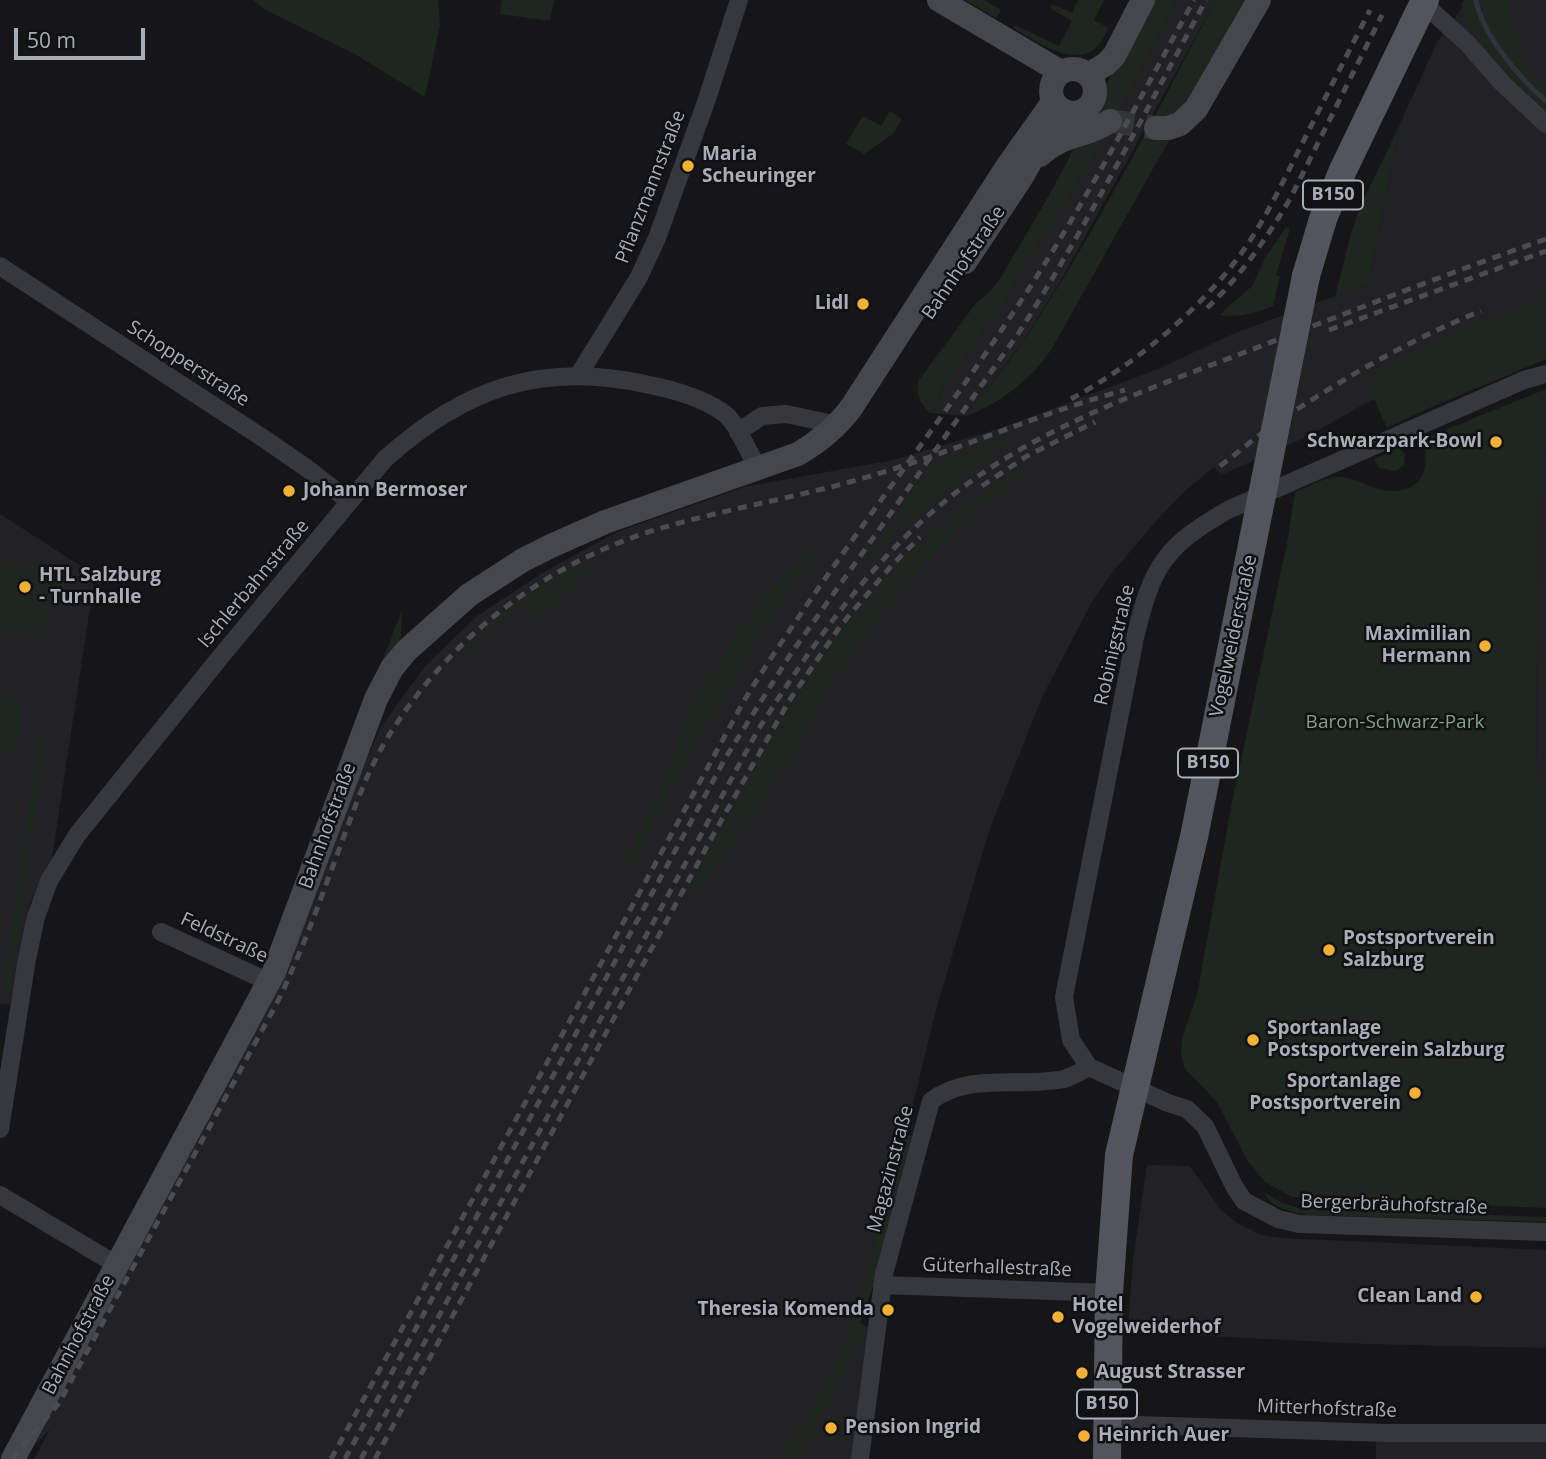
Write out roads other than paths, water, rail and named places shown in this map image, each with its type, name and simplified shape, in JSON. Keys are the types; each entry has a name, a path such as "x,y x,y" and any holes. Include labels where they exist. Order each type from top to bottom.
{"main road":[{"path":"939,0 1061,72 1076,69 1088,75 1114,56 1143,0"},
{"path":"1156,128 1181,124 1191,115 1203,100 1259,0"},
{"name":"Vogelweiderstraße","path":"1107,1459 1109,1293 1119,1155 1194,837 1306,276 1323,219 1343,170 1424,2"},
{"name":"Bahnhofstraße","path":"1061,72 1055,76 1050,89 1069,109"},
{"name":"Bahnhofstraße","path":"845,416 1007,167 1069,109 1089,106 1095,94 1095,87 1088,75"},
{"path":"1030,164 1051,144 1077,134 1094,132 1110,121 1069,109"},
{"name":"Bahnhofstraße","path":"13,1459 269,982 376,699 392,668 407,650 469,595 523,560 606,522 798,454 822,439 880,386 1030,164 1040,142 1069,109"}],"street":[{"name":"Pflanzmannstraße","path":"578,376 639,277 657,238 739,0"},
{"path":"1424,2 1467,43 1503,84 1546,124"},
{"name":"Schopperstraße","path":"0,266 266,440 349,501"},
{"name":"Robinigstraße","path":"1088,1067 1070,1041 1063,997 1135,638 1145,596 1161,562 1176,545 1230,509 1524,380 1546,374"},
{"name":"Ischlerbahnstraße","path":"0,1129 27,959 36,917 49,881 77,835 349,501 385,459 410,437 444,412 492,390 521,382 578,376 613,377 690,396 723,412 759,468"},
{"path":"737,432 762,416 845,416"},
{"name":"Feldstraße","path":"161,932 269,982"},
{"path":"1088,1067 1135,1088"},
{"name":"Magazinstraße","path":"882,1285 931,1101 944,1091 964,1086 1066,1079 1088,1067"},
{"name":"Bergerbräuhofstraße","path":"1135,1088 1187,1110 1205,1126 1244,1201 1278,1219 1299,1224 1546,1232"},
{"path":"0,1195 117,1265"},
{"path":"860,1459 882,1285"},
{"name":"Güterhallestraße","path":"882,1285 1109,1293"},
{"name":"Mitterhofstraße","path":"1106,1424 1386,1433 1546,1433"}],"waterway":[{"path":"1476,0 1494,41 1525,81 1546,101"}],"tunnel":[{"path":"1110,121 1156,128"}],"railway":[{"path":"331,1459 745,699 1041,270 1194,0"},
{"path":"345,1459 726,757 790,655 1018,334 1092,210 1206,0"},
{"path":"1071,399 1120,369 1169,331 1192,310 1232,265 1272,204 1370,10"},
{"path":"1207,308 1252,256 1290,199 1382,15"},
{"path":"361,1459 758,730 821,636 893,549 949,498 983,473 1018,451 1092,413 1359,308 1546,239"},
{"path":"1329,330 1546,251"},
{"path":"1220,466 1272,426 1347,378 1427,335 1481,311"},
{"path":"12,1459 59,1403 278,1001 362,789 385,741 419,692 476,632 508,605 542,582 578,561 616,544 682,522 874,475 1062,409 1125,390"},
{"path":"982,486 1027,456 1095,422"},
{"path":"375,1459 717,828 789,701 841,625 892,565 920,537"}],"place":[{"name":"Maria Scheuringer","path":"688,166"},
{"name":"Lidl","path":"863,304"},
{"name":"Schwarzpark-Bowl","path":"1496,442"},
{"name":"Johann Bermoser","path":"289,491"},
{"name":"HTL Salzburg - Turnhalle","path":"25,587"},
{"name":"Maximilian Hermann","path":"1485,646"},
{"name":"Postsportverein Salzburg","path":"1329,950"},
{"name":"Sportanlage Postsportverein Salzburg","path":"1253,1040"},
{"name":"Sportanlage Postsportverein","path":"1415,1093"},
{"name":"Clean Land","path":"1476,1297"},
{"name":"Theresia Komenda","path":"888,1310"},
{"name":"Hotel Vogelweiderhof","path":"1058,1317"},
{"name":"August Strasser","path":"1082,1373"},
{"name":"Pension Ingrid","path":"831,1428"},
{"name":"Heinrich Auer","path":"1084,1436"}],"park label":[{"name":"Baron-Schwarz-Park","path":"1395,723"}]}
